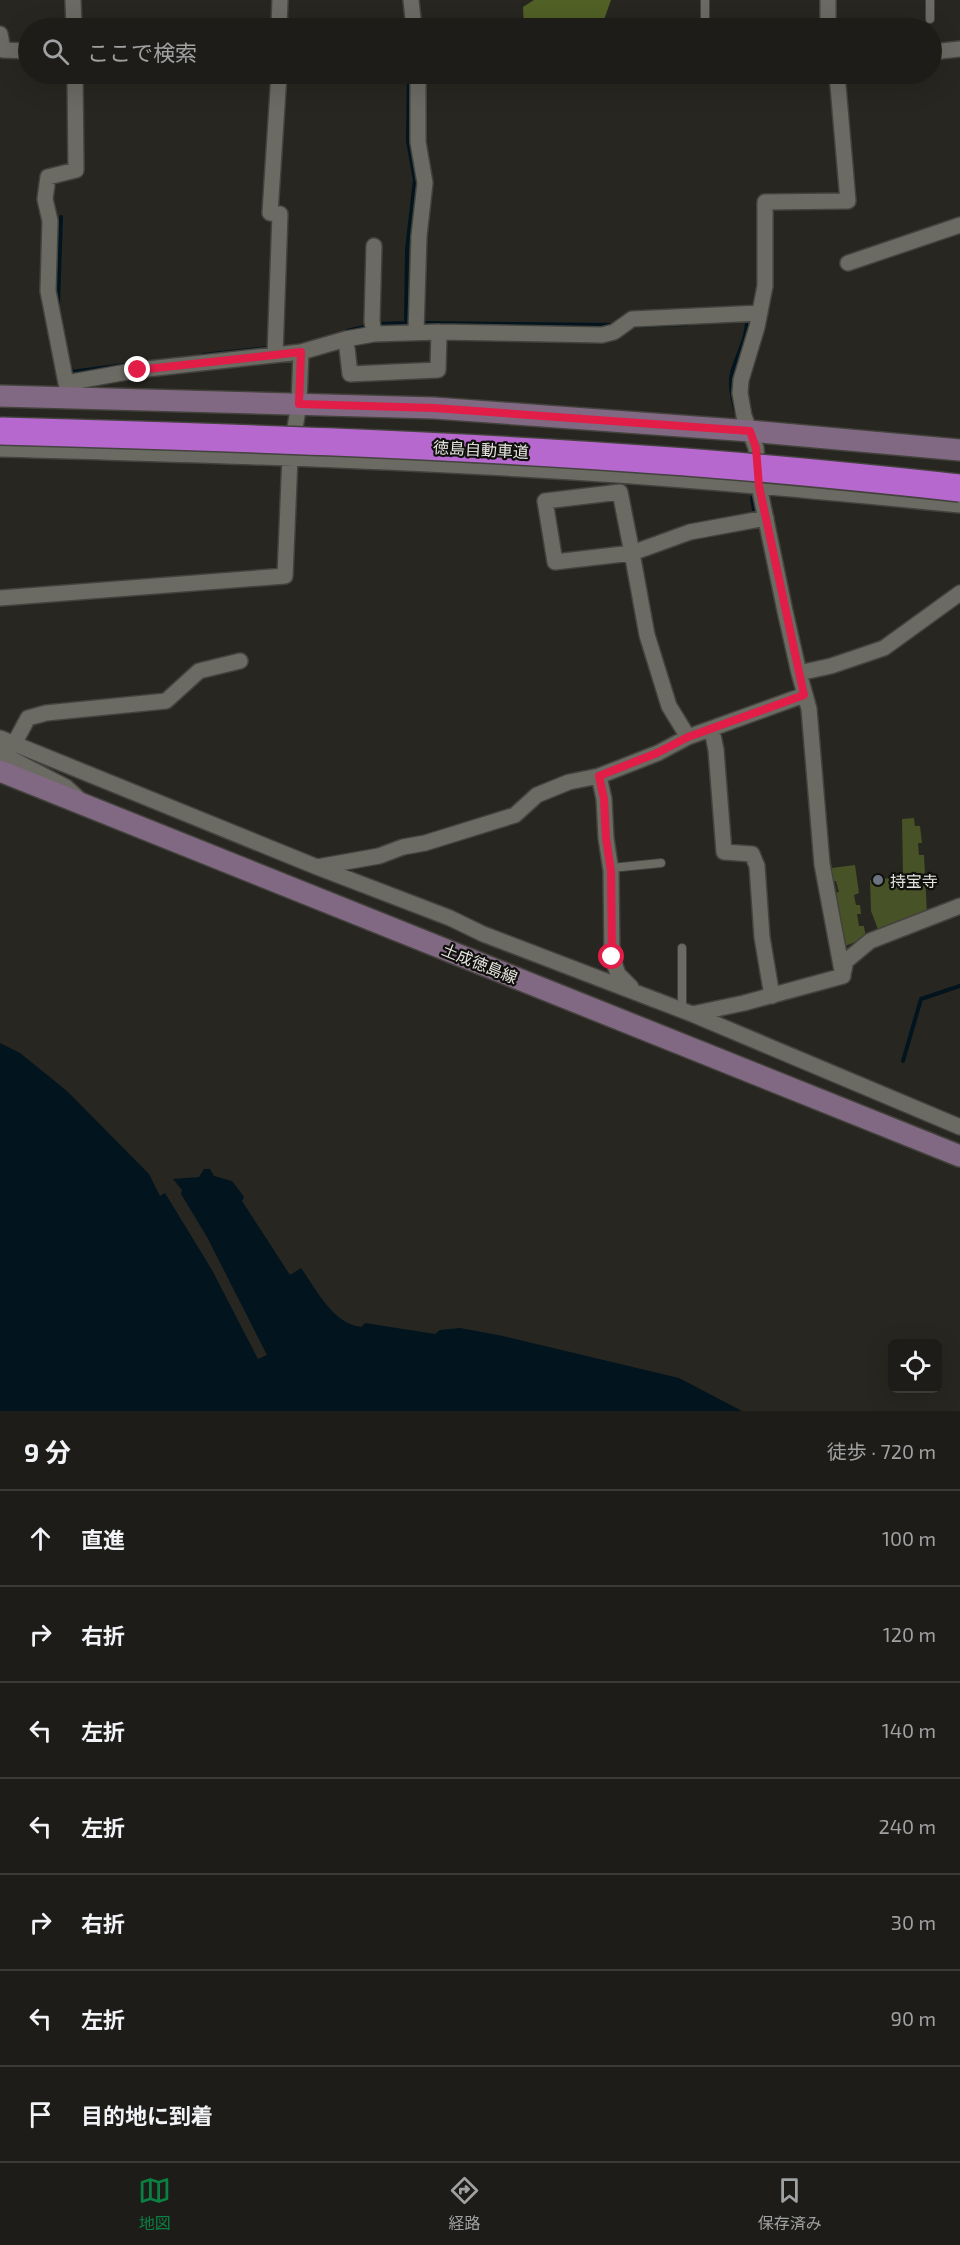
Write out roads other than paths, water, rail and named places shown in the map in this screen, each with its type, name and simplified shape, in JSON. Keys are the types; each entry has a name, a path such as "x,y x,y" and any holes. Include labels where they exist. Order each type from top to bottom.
{"highway":[{"name":"徳島自動車道","path":"0,431 326,441 491,450 658,460 960,488"}],"main road":[{"path":"0,396 68,391 299,404 434,408 750,431 960,450"},
{"name":"土成徳島線","path":"0,771 960,1156"}],"street":[{"path":"73,0 74,18"},
{"path":"279,18 280,0"},
{"path":"411,0 413,18"},
{"path":"828,0 828,18"},
{"path":"1,42 3,50 18,51"},
{"path":"942,51 960,49"},
{"path":"75,84 75,170 48,177 45,199 50,221 48,291 68,391 138,370 275,350 301,352 346,339 373,328 416,326 439,332 602,335 622,327 632,319 760,313"},
{"path":"275,350 280,214 270,213 278,84"},
{"path":"416,326 419,236 425,183 418,142 418,84"},
{"path":"838,84 848,201 765,202 765,286 760,313 741,380 740,393 744,416 756,448 759,486 799,673 809,709 822,864 843,976"},
{"path":"848,263 960,225"},
{"path":"373,328 374,246"},
{"path":"346,339 350,374 438,370 439,332"},
{"path":"0,598 285,576 290,457 299,404 301,352"},
{"path":"0,449 290,457 524,469 759,486 960,505"},
{"path":"688,737 669,706 647,635 632,554 621,492 544,501 555,561 632,554 690,532 766,518"},
{"path":"799,673 831,666 884,648 960,593"},
{"path":"240,661 199,671 165,700 46,713 28,718 7,741 317,867 687,1012 960,1127"},
{"path":"317,867 379,856 515,815 537,795 569,782 599,776 657,753 688,737 804,695"},
{"path":"712,730 716,750 724,852 752,854 757,866 762,937 772,996"},
{"path":"0,753 66,787 85,804"},
{"path":"599,776 604,799 606,838 611,868 612,957 618,974 636,993"},
{"path":"843,976 846,962 870,941 960,906"},
{"path":"687,1012 772,996 843,976"}],"lane":[{"path":"705,0 705,18"},
{"path":"930,0 930,18"},
{"path":"611,868 661,863"},
{"path":"682,948 687,1012"}],"water":[{"path":"0,1043 20,1053 67,1091 149,1174 160,1196 165,1193 212,1270 258,1359 267,1355 207,1237 181,1194 182,1190 173,1179 199,1177 204,1169 210,1169 214,1176 232,1181 244,1197 242,1201 290,1275 301,1268 334,1313 351,1324 361,1327 365,1323 435,1334 440,1330 460,1328 503,1336 679,1378 742,1411 0,1411"}],"waterway":[{"path":"409,84 408,141 415,180 407,249 406,323 413,323"},
{"path":"58,304 61,217"},
{"path":"735,410 731,378 744,339 747,319"},
{"path":"377,324 406,323"},
{"path":"420,323 614,325"},
{"path":"630,326 686,324"},
{"path":"347,331 369,326"},
{"path":"203,355 267,348"},
{"path":"71,369 71,372 124,365"},
{"path":"752,498 754,510"},
{"path":"903,1061 921,999 960,986"}],"place":[{"name":"持宝寺","path":"878,880"}]}
